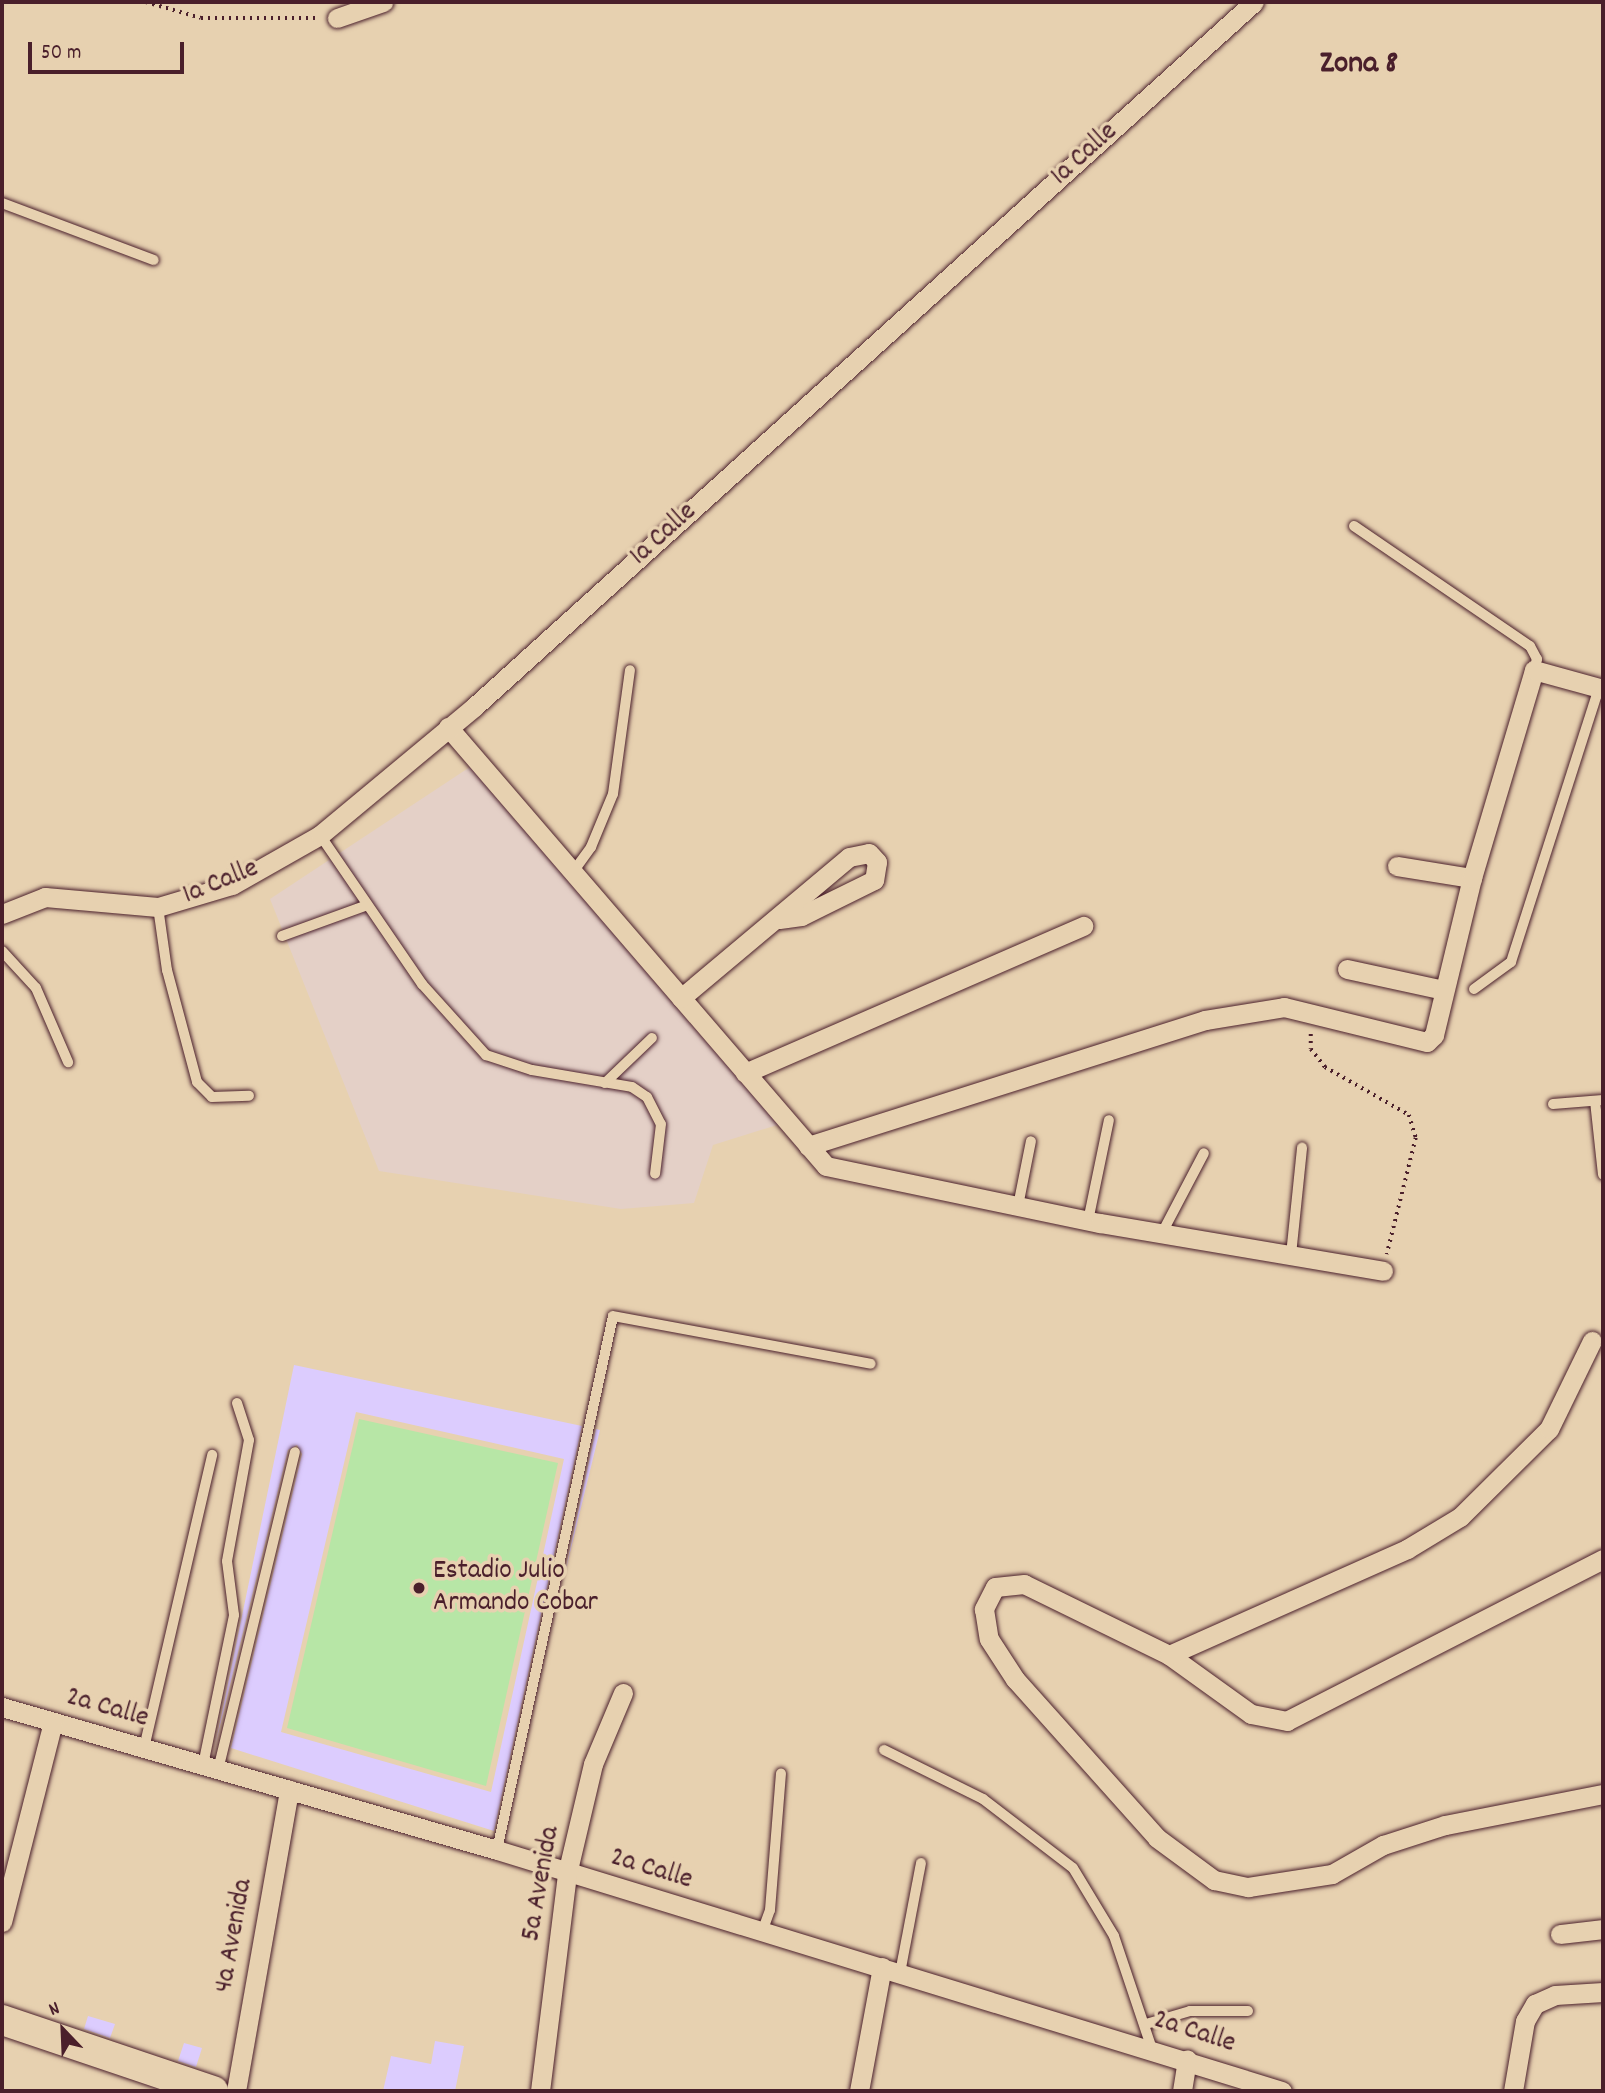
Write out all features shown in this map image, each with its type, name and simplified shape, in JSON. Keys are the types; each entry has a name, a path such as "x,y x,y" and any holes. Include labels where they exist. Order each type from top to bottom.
{"main road":[{"path":"2,2020 213,2091"}],"street":[{"path":"337,18 383,2"},
{"name":"1a Calle","path":"2,914 45,897 158,907 232,885 320,835 448,727 1254,2"},
{"path":"808,1146 1205,1020 1284,1007 1427,1042 1434,1035 1472,878 1534,670 1601,689"},
{"path":"448,727 826,1166 1088,1221 1383,1270"},
{"path":"681,998 779,919 849,857 869,853 877,862 874,880 802,916 779,919"},
{"path":"1398,866 1472,878"},
{"path":"745,1073 1083,926"},
{"path":"1348,969 1444,990"},
{"path":"1169,1655 1407,1549 1460,1517 1549,1429 1592,1341"},
{"path":"1585,1569 1603,1541"},
{"path":"1603,1559 1287,1721 1251,1714 1169,1655 1024,1584 995,1587 987,1598 989,1639 1015,1679 1157,1838 1214,1880 1248,1887 1332,1874 1383,1845 1445,1825 1603,1794"},
{"name":"5a Avenida","path":"540,2091 567,1874 593,1764 623,1693"},
{"name":"2a Calle","path":"2,1707 497,1850 567,1874 1187,2059 1282,2091"},
{"path":"2,1922 54,1722"},
{"name":"4a Avenida","path":"236,2091 289,1790"},
{"path":"1560,1934 1603,1929"},
{"path":"859,2091 891,1970"},
{"path":"1513,2091 1525,2021 1535,2004 1555,1995 1603,1992"},
{"path":"1182,2091 1187,2059"}],"lane":[{"path":"2,203 154,260"},
{"path":"1354,526 1530,646 1537,659 1534,670"},
{"path":"572,872 591,847 613,794 630,670"},
{"path":"1474,989 1511,962 1601,689"},
{"path":"320,835 365,906 486,1055 632,1087 647,1097 661,1124 655,1174"},
{"path":"282,936 365,906"},
{"path":"158,907 167,970 197,1082 212,1097 229,1102 249,1096"},
{"path":"2,950 36,988 68,1062"},
{"path":"605,1083 652,1038"},
{"path":"1553,1104 1599,1100 1603,1175"},
{"path":"1088,1221 1109,1120"},
{"path":"1018,1206 1031,1141"},
{"path":"1291,1255 1302,1148"},
{"path":"1162,1234 1204,1153"},
{"path":"497,1850 613,1317 871,1364"},
{"path":"211,1768 234,1615 227,1561 249,1440 237,1404"},
{"path":"211,1768 295,1452"},
{"path":"144,1748 212,1455"},
{"path":"884,1750 983,1799 1073,1868 1114,1936 1146,2024 1152,2049"},
{"path":"762,1932 770,1910 781,1773"},
{"path":"891,1970 921,1863"},
{"path":"1146,2024 1191,2011 1248,2011"}],"path":[{"path":"146,2 201,18 337,18"},
{"path":"1316,1015 1311,1049 1325,1067 1409,1115 1416,1138 1383,1270"}],"shaded area":[{"path":"476,763 796,1119 713,1145 694,1203 621,1209 379,1171 270,899"}],"green space":[{"path":"359,1419 558,1463 486,1786 287,1728"}],"building":[{"path":"294,1365 582,1426 494,1831 231,1748 302,1454 297,1445 288,1450 215,1746","holes":["356,1412 564,1459 491,1792 281,1732"]},
{"path":"596,1429 600,1430 564,1577"},
{"path":"88,2016 115,2024 110,2038 84,2029"},
{"path":"435,2041 464,2046 455,2091 383,2091 391,2056 431,2064"},
{"path":"184,2043 202,2048 196,2067 178,2061"}],"place":[{"name":"Estadio Julio Armando Cobar","path":"419,1588"}],"district":[{"name":"Zona 8","path":"1359,65"}]}
